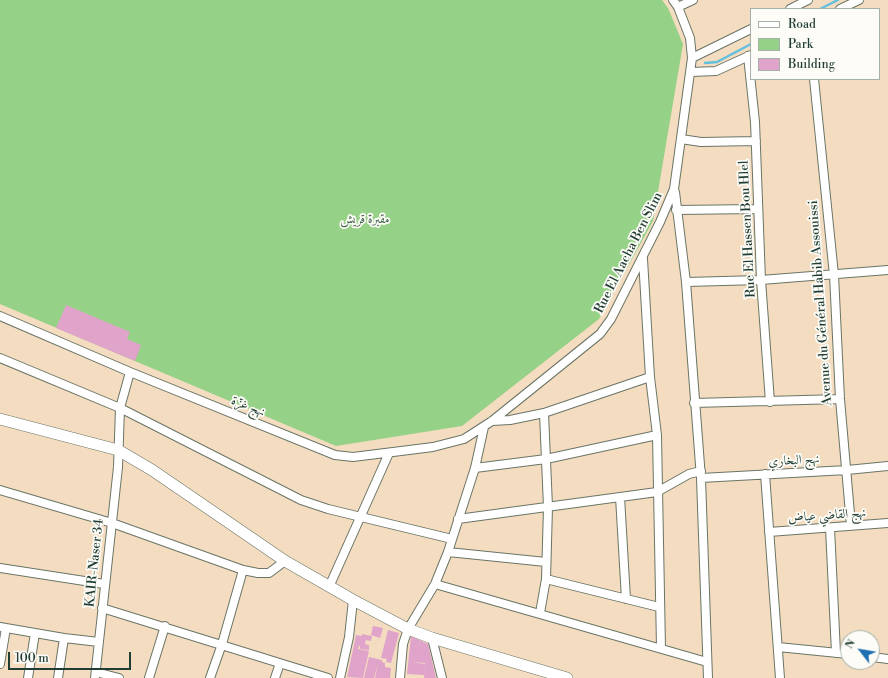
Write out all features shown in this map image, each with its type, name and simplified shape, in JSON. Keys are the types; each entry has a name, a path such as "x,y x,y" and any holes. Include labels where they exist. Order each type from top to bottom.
{"main road":[{"path":"0,418 118,450 152,470 285,561 353,600 408,628 432,638 560,677"}],"street":[{"name":"Rue El Aacha Ben Slim","path":"492,421 600,334 610,319 643,258 674,189 692,58 690,38 678,7 673,0"},
{"path":"678,7 693,0"},
{"path":"792,8 808,0"},
{"path":"842,8 859,0"},
{"path":"692,58 750,29"},
{"path":"691,72 716,71 749,56"},
{"name":"Rue El Hassen Bou Hlel","path":"749,56 750,68"},
{"name":"Rue El Hassen Bou Hlel","path":"751,80 756,141 761,280 770,402"},
{"name":"Avenue du Général Habib Assouissi","path":"814,80 834,275 840,399 851,525"},
{"path":"681,139 701,142 756,141"},
{"path":"674,189 686,282 694,403 701,474 708,678"},
{"path":"676,210 758,210"},
{"path":"643,258 650,377 657,435 660,648"},
{"path":"686,282 761,280 888,270"},
{"name":"نهج غزّة","path":"0,316 130,372 334,455 353,457 447,444 464,439 492,421"},
{"path":"0,358 120,408 301,500 328,509 452,539"},
{"name":"KAIR-Naser 34","path":"96,675 104,584 112,523 120,408 130,372"},
{"path":"492,421 510,420 544,413 650,377"},
{"path":"694,403 840,399"},
{"path":"540,613 546,579 548,507 544,413"},
{"path":"400,678 404,644 408,628 435,584 448,552 475,468 484,427"},
{"path":"475,468 546,459 657,435"},
{"path":"329,587 389,452"},
{"name":"نهج البخاري","path":"657,492 689,474 765,474 847,470 888,466"},
{"path":"765,474 780,678"},
{"path":"0,490 112,523 243,570 258,573 269,573 285,561"},
{"path":"458,519 657,492"},
{"path":"620,498 626,599"},
{"name":"نهج القاضي عياض","path":"769,532 888,523"},
{"path":"830,528 836,653"},
{"path":"448,552 546,562"},
{"path":"0,568 104,584"},
{"path":"210,678 222,644 243,570"},
{"path":"546,579 659,607"},
{"path":"435,584 707,662"},
{"path":"340,678 349,637 353,600"},
{"path":"102,608 165,626 328,678"},
{"path":"149,678 165,626"},
{"path":"0,664 3,627 64,638 99,642"},
{"path":"28,678 35,633"},
{"path":"58,678 64,638"},
{"path":"432,638 442,678"},
{"path":"778,646 840,653"},
{"path":"275,678 280,663"},
{"path":"96,675 119,678"}],"green space":[{"name":"مقبرة قريش","path":"0,0 662,0 668,8 683,44 653,221 599,319 462,426 336,446 0,304"}],"building":[{"path":"66,305 130,332 127,339 141,345 135,361 56,328"},
{"path":"373,626 383,628 380,638 371,635"},
{"path":"388,630 399,633 391,663 386,662 387,659 381,658"},
{"path":"362,634 372,636 371,641 366,640 365,644 369,645 369,650 360,649 360,646 354,645 356,635 362,636"},
{"path":"411,636 428,644 436,678 424,678 424,675 407,674"},
{"path":"354,645 359,646 358,649 369,651 363,678 347,677"},
{"path":"369,657 382,660 382,662 385,663 385,667 391,668 390,678 375,678 378,664 374,678 364,678"}],"waterway":[{"path":"822,8 838,0"},
{"path":"705,63 717,62 750,45"}]}
